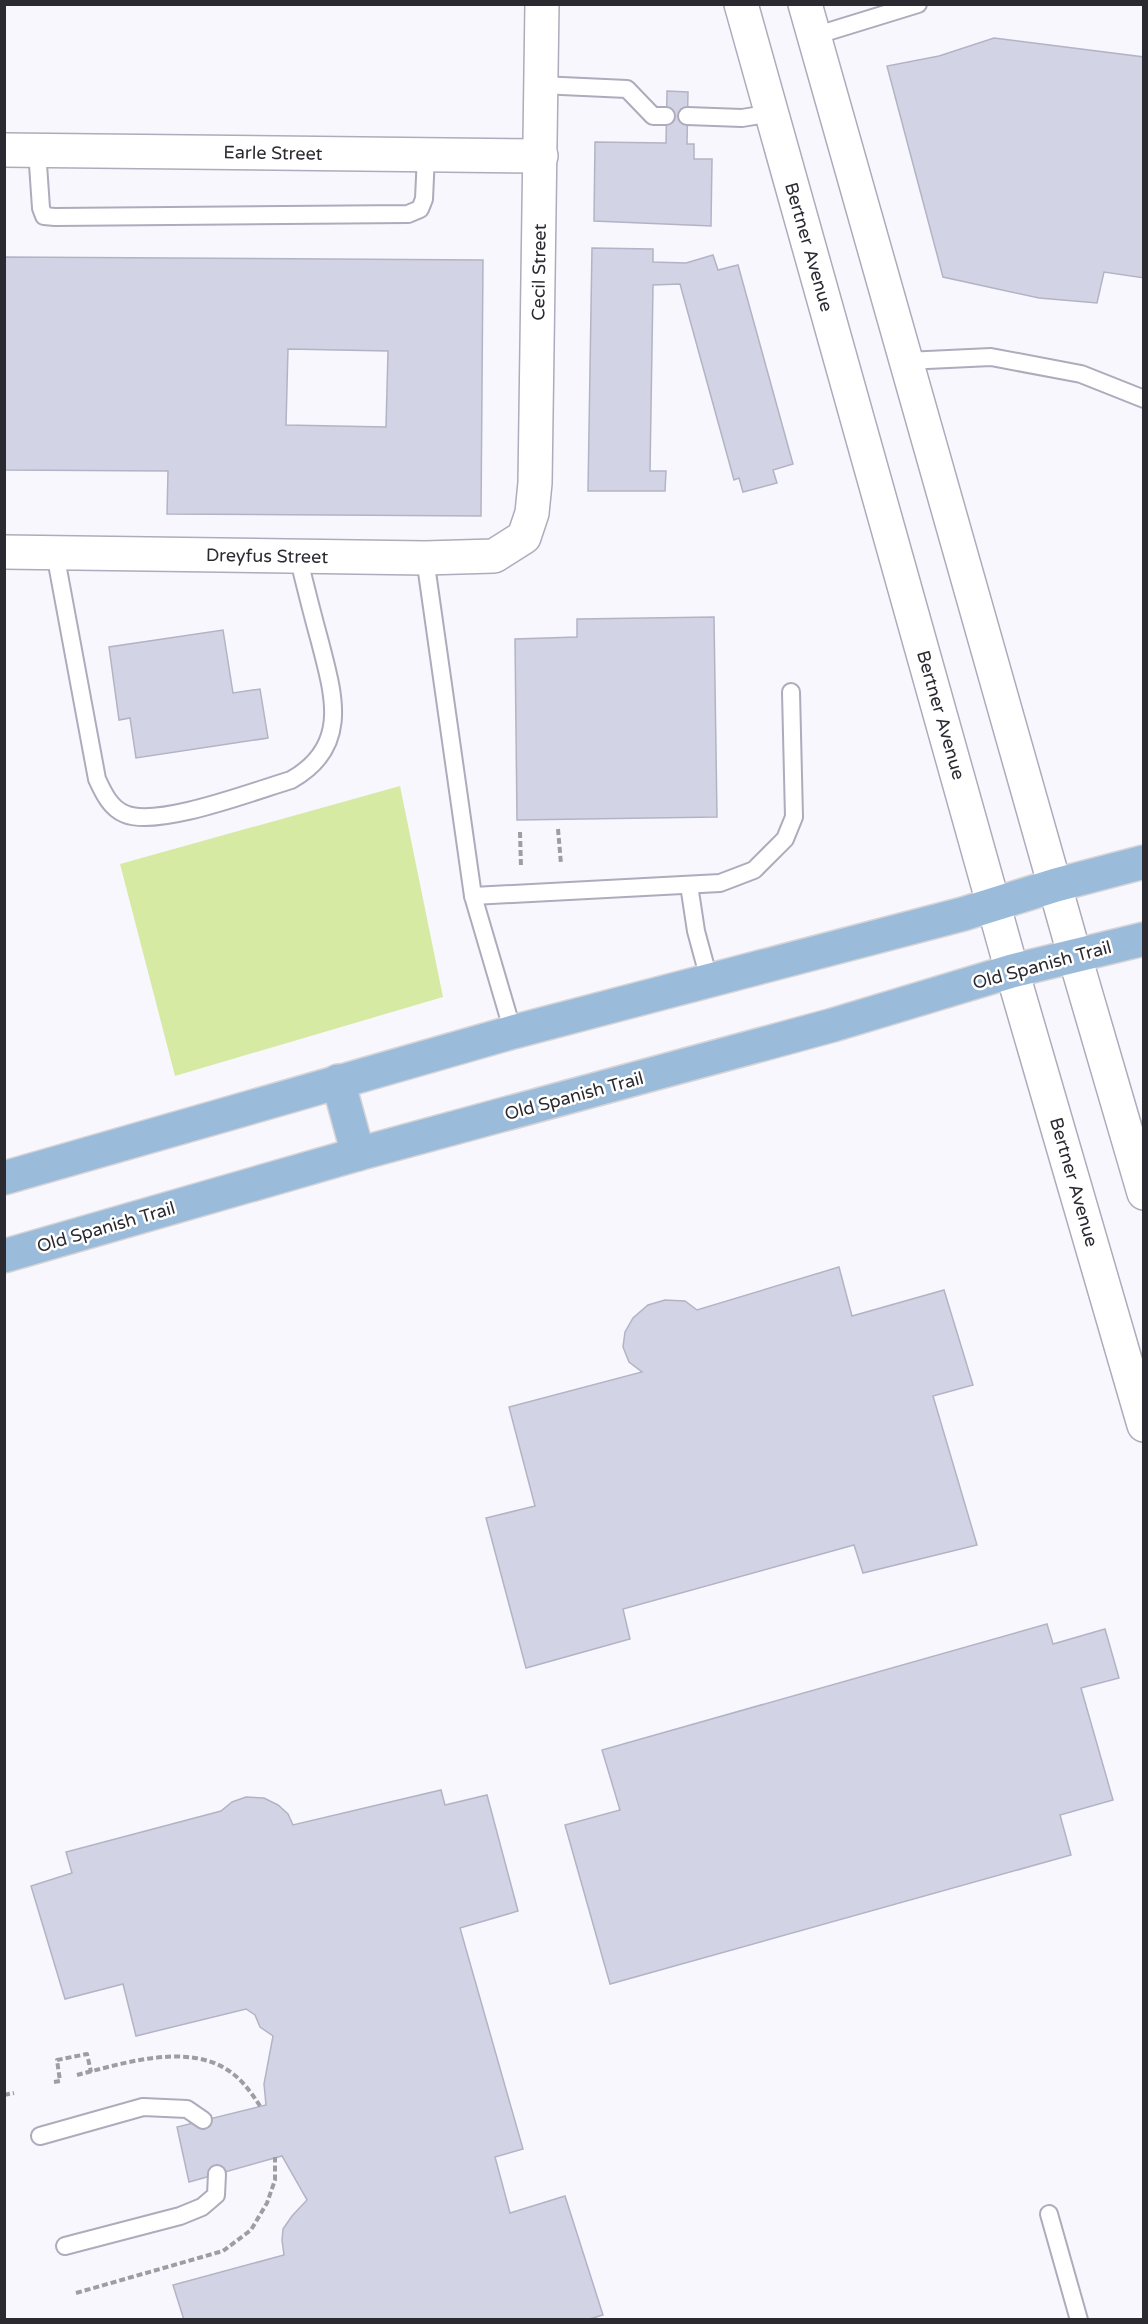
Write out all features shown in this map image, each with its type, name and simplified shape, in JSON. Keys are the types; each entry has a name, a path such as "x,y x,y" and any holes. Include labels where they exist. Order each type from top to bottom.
{"main road":[{"path":"4,1178 513,1032 995,905 1056,885 1143,862"},
{"name":"Old Spanish Trail","path":"4,1256 358,1154 822,1028 1012,971 1143,939"},
{"path":"338,1081 358,1154"}],"street":[{"name":"Cecil Street","path":"524,537 532,513 535,483 542,4"},
{"name":"Bertner Avenue","path":"741,4 1012,971 1143,1425"},
{"path":"805,4 1143,1193"},
{"name":"Earle Street","path":"4,150 541,156"},
{"name":"Dreyfus Street","path":"4,552 425,558 494,556 524,537"}],"lane":[{"path":"814,36 918,4"},
{"path":"540,85 627,89 654,116 666,116"},
{"path":"687,116 742,118 772,113"},
{"path":"37,150 41,208 44,216 55,217 408,214 420,209 424,199 426,155"},
{"path":"906,361 991,357 1081,374 1143,399"},
{"path":"55,553 97,779 107,799 123,813 141,819 167,816 291,780 307,772 321,756 330,739 334,723 333,693 298,556"},
{"path":"425,558 473,896 513,1032"},
{"path":"473,896 720,883 754,870 784,839 794,817 791,692"},
{"path":"689,885 696,931 709,980"},
{"path":"40,2136 143,2108 187,2109 203,2120"},
{"path":"65,2246 180,2216 202,2207 216,2195 217,2174"},
{"path":"1049,2214 1079,2319"}],"path":[{"path":"558,829 563,891"},
{"path":"520,832 522,894"},
{"path":"54,2082 60,2081 57,2060 87,2054 91,2072"},
{"path":"77,2075 133,2061 172,2057 201,2059 226,2069 249,2090 260,2106"},
{"path":"4,2095 14,2093"},
{"path":"76,2293 223,2250 250,2230 267,2203 275,2180 275,2157"}],"green space":[{"path":"400,786 443,997 175,1076 120,864"}],"building":[{"path":"994,38 1144,57 1144,278 1104,272 1097,303 1039,298 943,277 887,66 939,56"},
{"path":"667,91 688,92 687,144 694,144 694,159 712,159 711,226 594,221 595,142 666,143"},
{"path":"592,248 653,249 653,262 686,263 713,255 718,270 738,265 793,464 773,470 777,483 743,492 739,478 734,480 680,284 653,285 650,471 666,471 665,491 588,491"},
{"path":"4,257 483,260 481,516 167,514 168,471 4,470","holes":["288,349 388,351 386,427 286,425"]},
{"path":"714,617 717,817 517,820 515,639 577,637 577,619"},
{"path":"223,630 233,693 260,689 268,738 136,758 130,718 119,720 109,647"},
{"path":"839,1267 852,1316 944,1290 973,1385 933,1396 977,1545 863,1573 854,1545 623,1609 630,1639 526,1668 486,1518 535,1506 509,1407 642,1372 629,1362 623,1347 625,1332 633,1318 648,1305 665,1300 685,1301 697,1310"},
{"path":"1047,1624 1053,1644 1105,1629 1119,1678 1081,1688 1113,1800 1060,1815 1071,1855 610,1984 565,1825 620,1810 602,1750"},
{"path":"441,1790 445,1805 487,1795 518,1911 460,1928 523,2149 495,2157 510,2213 565,2196 603,2315 586,2320 184,2320 173,2285 284,2255 283,2229 307,2200 282,2156 189,2182 177,2127 266,2105 264,2084 273,2036 260,2027 255,2015 246,2009 136,2036 123,1984 65,1999 31,1886 72,1873 66,1852 221,1811 232,1802 246,1797 264,1798 278,1805 288,1814 293,1825"}]}
